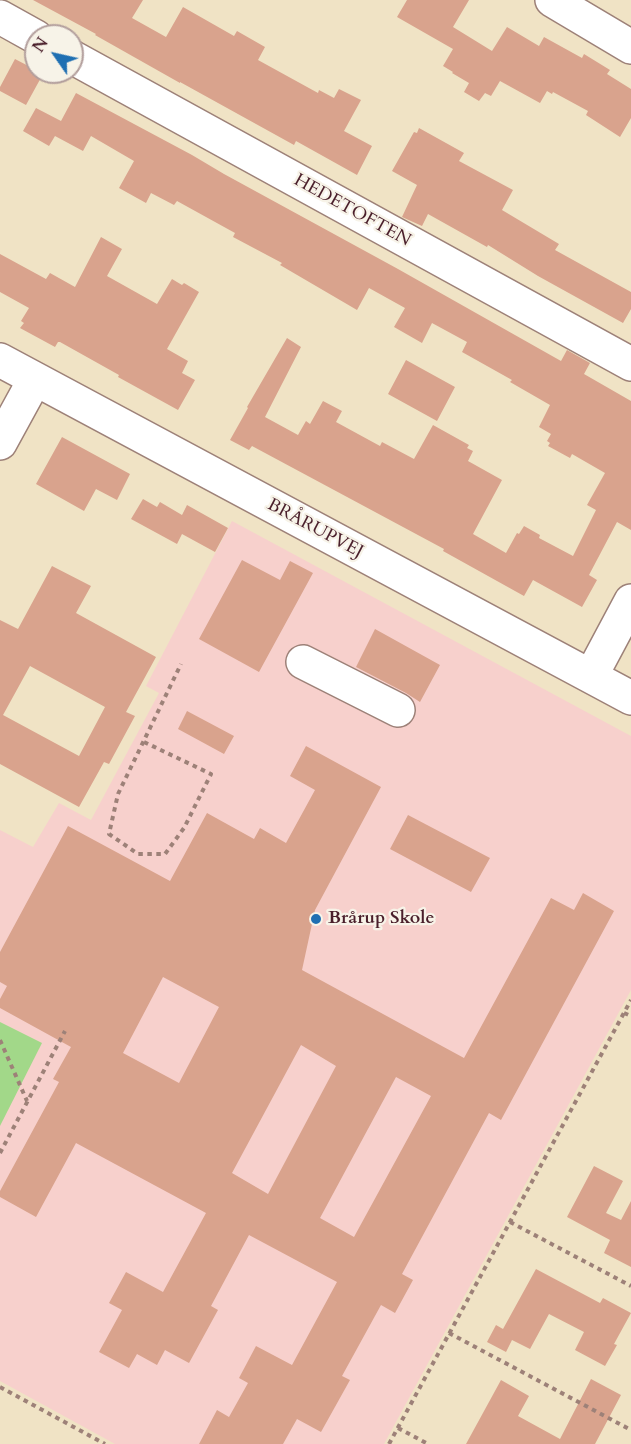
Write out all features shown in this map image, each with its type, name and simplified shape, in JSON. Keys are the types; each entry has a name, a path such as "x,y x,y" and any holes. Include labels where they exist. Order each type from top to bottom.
{"street":[{"path":"552,0 631,47"},
{"path":"0,18 24,31"},
{"name":"HEDETOFTEN","path":"84,64 631,364"},
{"name":"BRÅRUPVEJ","path":"0,360 631,698"},
{"path":"0,443 35,378"},
{"path":"591,676 631,601"},
{"path":"303,662 398,710"}],"path":[{"path":"144,742 211,774 184,828 165,854 138,854 109,834 118,794 181,664"},
{"path":"389,1444 631,1000"},
{"path":"624,1012 631,1016"},
{"path":"0,1153 65,1031"},
{"path":"0,1040 27,1101"},
{"path":"510,1222 631,1286"},
{"path":"449,1333 631,1430"},
{"path":"0,1387 105,1444"},
{"path":"398,1428 428,1444"}],"shaded area":[{"name":"Brårup Skole","path":"232,521 631,736 631,990 384,1444 115,1444 0,1381 0,830 33,847 59,803 91,820 159,693 146,686"}],"green space":[{"path":"0,1022 42,1043 0,1126"}],"building":[{"path":"33,0 143,0 132,18 166,37 183,7 234,36 237,31 265,47 258,60 318,93 319,90 334,98 339,89 361,100 344,131 372,146 357,175 296,141 294,145 95,35 84,28 84,24 77,24"},
{"path":"407,0 469,0 453,27 492,51 507,27 539,46 544,37 582,58 584,54 610,70 607,74 631,89 631,118 620,137 586,115 588,111 553,92 552,94 547,91 540,103 500,81 491,96 485,93 479,101 464,92 469,83 443,66 453,49 397,17"},
{"path":"15,59 24,64 24,84 38,84 26,105 0,91"},
{"path":"76,93 192,155 561,361 567,350 590,363 584,374 631,401 631,530 617,522 589,575 597,580 582,607 533,580 524,596 443,551 444,549 252,446 249,450 230,440 287,338 301,347 265,417 298,435 306,421 310,424 323,401 342,411 336,422 380,446 382,442 414,459 433,425 469,445 467,448 473,451 468,461 502,480 473,534 506,553 517,533 519,534 524,526 540,535 539,538 573,556 596,510 587,505 605,473 572,454 570,458 548,446 550,443 547,441 551,434 539,427 550,405 510,382 512,380 462,352 467,342 432,323 422,343 394,327 405,308 369,288 357,310 280,265 282,263 233,237 235,233 177,201 174,205 151,193 146,203 119,188 134,161 91,136 83,151 55,136 49,146 23,131 36,108 61,121"},
{"path":"419,128 464,153 459,161 513,190 502,210 559,244 555,250 631,292 631,309 623,323 538,276 488,245 487,247 428,214 422,226 402,217 417,185 392,171 414,132 417,133"},
{"path":"101,237 122,249 107,276 157,304 172,279 199,292 167,349 188,361 182,373 195,380 178,410 60,342 55,347 20,328 24,323 21,321 29,308 0,292 0,254 46,279 50,273 75,287"},
{"path":"406,360 455,387 437,421 388,394"},
{"path":"62,437 130,474 117,500 96,489 84,511 36,484"},
{"path":"143,499 157,507 160,502 182,515 187,505 228,528 215,552 182,534 177,544 131,519"},
{"path":"242,560 280,580 290,561 313,573 259,672 199,639"},
{"path":"52,566 91,586 76,613 156,657 126,712 135,716 109,764 104,762 79,807 0,764 0,620 18,629","holes":["30,666 105,707 79,756 3,715"]},
{"path":"375,629 440,665 420,702 356,667"},
{"path":"187,711 234,736 224,754 178,729"},
{"path":"306,746 381,787 315,910 302,970 464,1058 551,898 574,910 583,893 614,911 501,1120 489,1113 402,1274 413,1280 395,1313 381,1305 342,1376 350,1380 321,1432 297,1419 283,1444 199,1444 217,1410 229,1417 248,1383 239,1378 256,1346 292,1365 337,1282 249,1235 211,1306 218,1310 189,1363 165,1350 157,1365 137,1354 129,1368 99,1352 122,1310 109,1303 126,1272 163,1292 206,1213 76,1143 36,1217 0,1197 0,1191 59,1082 53,1079 71,1047 0,1008 0,999 7,986 0,982 0,952 68,826 170,881 207,813 254,839 260,828 286,843 315,790 290,776","holes":["163,977 219,1007 179,1083 123,1053","301,1045 336,1066 268,1194 232,1173","396,1077 431,1096 354,1237 320,1218"]},
{"path":"408,815 490,858 471,892 390,849"},
{"path":"594,1166 623,1181 606,1213 621,1220 631,1201 631,1267 604,1253 610,1240 567,1217"},
{"path":"536,1269 600,1303 603,1298 631,1313 605,1366 575,1350 584,1332 549,1314 530,1349 512,1340 506,1352 487,1342 496,1325 503,1329"},
{"path":"591,1379 621,1395 595,1444 466,1444 501,1380 529,1396 518,1416 560,1439"}],"place":[{"name":"Brårup Skole","path":"316,919"}]}
